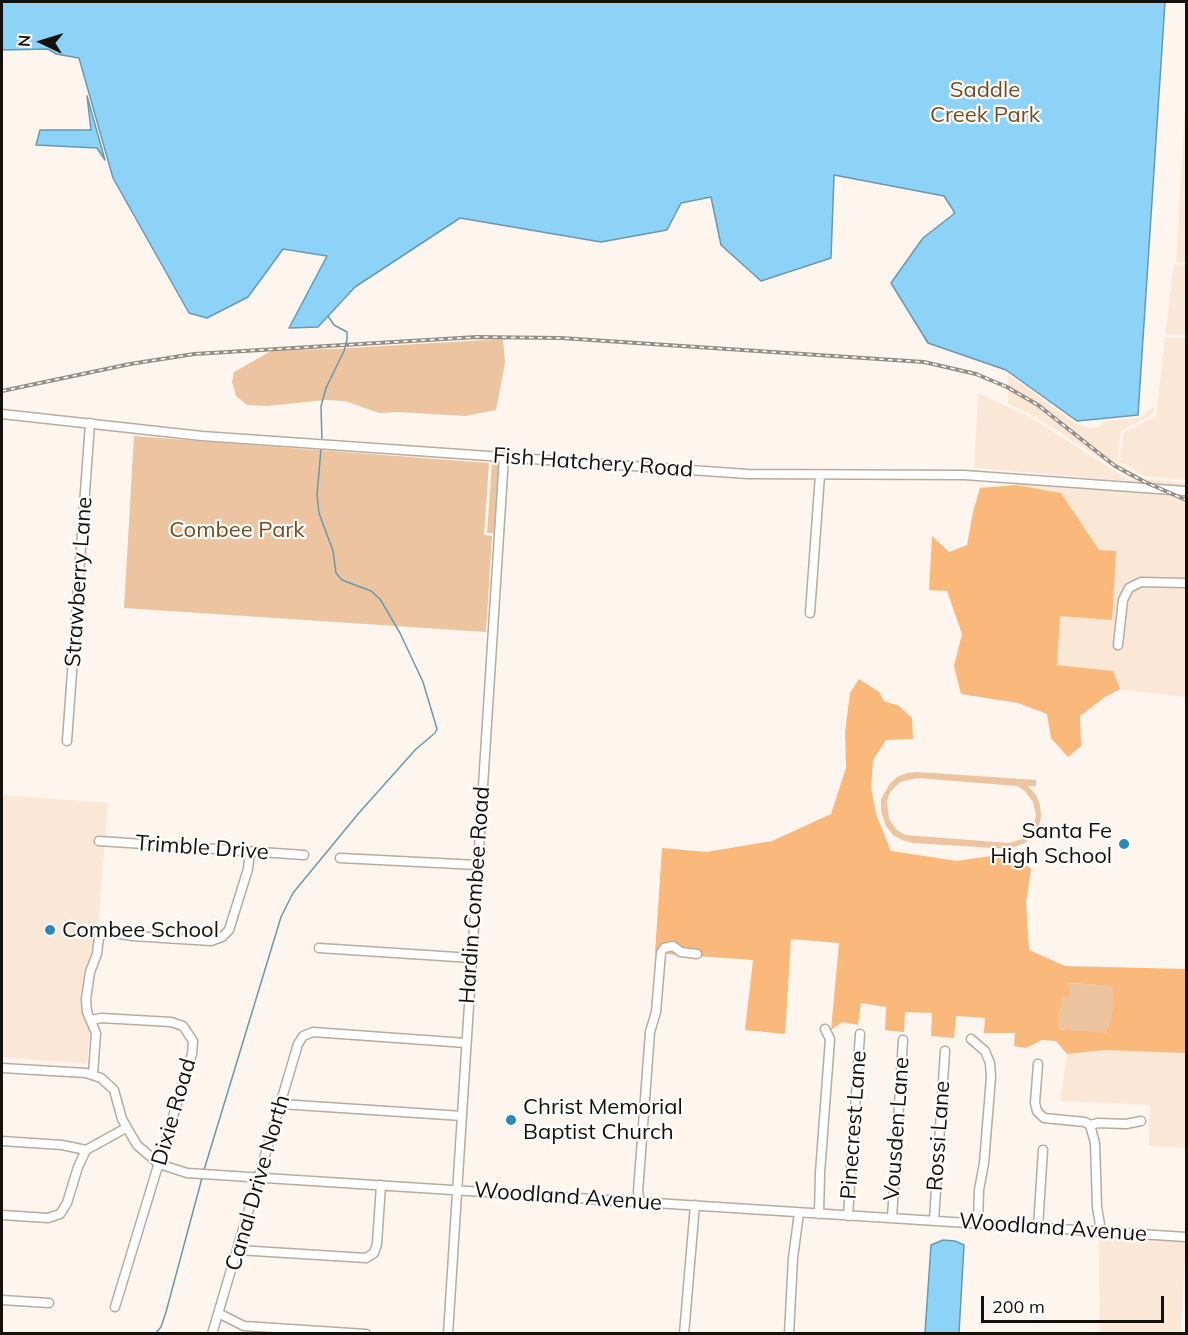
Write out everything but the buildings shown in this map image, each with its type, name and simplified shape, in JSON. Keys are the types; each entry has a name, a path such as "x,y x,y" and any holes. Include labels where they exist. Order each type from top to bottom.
{"street":[{"name":"Fish Hatchery Road","path":"2,414 202,436 748,474 964,475 1186,490"},
{"name":"Strawberry Lane","path":"67,741 90,423"},
{"name":"Hardin Combee Road","path":"448,1334 504,457"},
{"path":"810,614 820,475"},
{"path":"1118,645 1123,600 1129,588 1142,582 1186,583"},
{"name":"Trimble Drive","path":"99,841 304,855"},
{"path":"2,1068 93,1074 96,1033 87,1012 87,993 99,937 108,932 133,936 211,941 222,937 229,930 248,868 250,852"},
{"path":"340,858 477,865"},
{"path":"640,1202 638,1192 650,1032 656,1011 661,953 664,948 673,946 681,951 697,954"},
{"path":"319,948 472,958"},
{"name":"Dixie Road","path":"92,1020 101,1018 171,1022 183,1026 193,1041 192,1054 116,1307"},
{"path":"819,1214 830,1040 825,1029"},
{"name":"Canal Drive North","path":"213,1334 300,1040 306,1034 313,1032 466,1043"},
{"name":"Pinecrest Lane","path":"848,1216 860,1034"},
{"path":"971,1039 985,1051 990,1063 991,1077 984,1163 979,1190 978,1223"},
{"name":"Vousden Lane","path":"892,1218 903,1040"},
{"name":"Rossi Lane","path":"934,1220 945,1051"},
{"path":"1038,1064 1035,1103 1039,1115 1044,1118 1085,1122 1090,1125 1095,1143 1097,1207 1101,1231"},
{"name":"Woodland Avenue","path":"93,1074 106,1081 114,1090 126,1128 137,1146 159,1164 177,1171 202,1175 1186,1237"},
{"path":"281,1104 462,1116"},
{"path":"1090,1125 1126,1124 1141,1121"},
{"path":"2,1215 48,1218 60,1214 68,1203 78,1167 86,1150 126,1128"},
{"path":"2,1141 62,1145 86,1150"},
{"path":"1038,1227 1042,1150"},
{"path":"238,1250 366,1258 374,1253 377,1244 381,1185"},
{"path":"684,1334 694,1205"},
{"path":"789,1334 793,1257 799,1213"},
{"path":"2,1300 50,1303"},
{"path":"220,1314 244,1326 366,1334"}],"shaded area":[{"path":"1186,93 1186,262 1176,262"},
{"path":"1174,264 1186,265 1186,335 1165,334"},
{"path":"1165,337 1186,338 1186,480 1145,476 1119,461 1124,432 1156,416"},
{"path":"1008,374 1075,423 1088,428 1099,427 1105,421 1139,418 1154,406 1153,414 1121,431 1117,462 1144,479 1186,483 1186,487 1131,484 1132,479 1034,416 1008,404"},
{"path":"978,393 1032,418 1130,481 974,468"},
{"path":"1015,482 1186,494 1186,697 1120,689 1113,671 1057,665 1060,616 1116,551 1099,550 1061,493 1016,485"},
{"path":"1016,485 1061,493 1099,550 1116,551 1112,620 1060,616 1057,665 1113,671 1120,689 1080,716 1081,746 1068,757 1051,738 1047,714 1018,703 961,694 954,666 962,634 947,591 929,590 932,536 949,552 967,545 980,488"},
{"path":"859,679 879,692 884,701 899,706 912,718 913,739 886,740 873,760 871,787 876,814 891,851 957,861 1011,853 1031,869 1026,902 1029,950 1065,966 1186,969 1186,1053 1104,1050 1067,1054 1056,1041 1042,1040 1026,1048 1014,1046 1015,1033 984,1033 985,1018 956,1016 954,1038 931,1036 932,1013 905,1012 904,1032 885,1030 886,1007 861,1003 858,1025 842,1022 831,1030 839,943 791,939 785,1034 745,1030 753,960 655,953 662,848 706,852 772,841 831,814 846,768 845,732 850,693","holes":["1069,983 1113,986 1112,1015 1106,1033 1058,1029 1062,997 1071,997"]},
{"name":"Combee School","path":"2,795 108,803 87,1064 2,1057"},
{"path":"1104,1050 1186,1053 1186,1148 1149,1146 1150,1105 1060,1101 1067,1054"},
{"path":"1099,1236 1186,1240 1181,1333 1100,1333"}],"green space":[{"path":"503,339 505,363 496,410 465,416 379,413 345,401 326,400 267,406 247,405 236,396 232,382 234,372 273,350 333,349"},
{"name":"Combee Park","path":"134,436 489,463 484,535 492,536 486,632 124,608"},
{"path":"489,460 500,460 490,629 495,536 493,533 487,533 492,463"},
{"path":"907,773 1036,780 1036,786 1028,786 1036,795 1040,805 1039,827 1025,843 1009,849 913,843 902,840 893,835 886,826 881,811 881,799 897,777","holes":["918,778 1017,786 1025,791 1033,802 1036,815 1034,825 1022,839 1009,843 905,835 897,830 889,819 887,801 890,792 900,782"]},
{"path":"1069,983 1114,986 1112,1015 1106,1034 1058,1029 1062,996 1071,997"}],"water":[{"path":"2,2 1165,2 1138,415 1077,421 1006,370 928,343 891,283 923,238 955,213 944,196 834,175 831,258 761,281 721,245 711,197 681,203 667,230 601,242 460,218 355,287 318,327 289,328 327,256 283,249 248,297 207,318 189,313 113,178 79,58 56,54 48,49 2,50"},
{"path":"87,96 105,160 97,148 36,145 40,130 91,130"},
{"path":"943,1240 955,1241 964,1245 959,1333 925,1333 931,1245"}],"waterway":[{"path":"322,441 321,406 326,388 347,340 347,332 334,325 328,316"},
{"path":"204,1170 281,917 293,893 358,814 437,729 423,682 400,633 380,599 371,591 342,580 336,573 333,551 319,513 317,495 321,449"},
{"path":"155,1334 161,1327 166,1312 202,1178"}],"railway":[{"path":"2,391 130,364 194,354 477,337 561,338 924,362 976,374 1007,387 1038,405 1115,466 1186,500"}],"place":[{"name":"Santa Fe High School","path":"1124,844"},
{"name":"Combee School","path":"50,930"},
{"name":"Christ Memorial Baptist Church","path":"511,1120"}],"park label":[{"name":"Saddle Creek Park","path":"985,102"}]}
